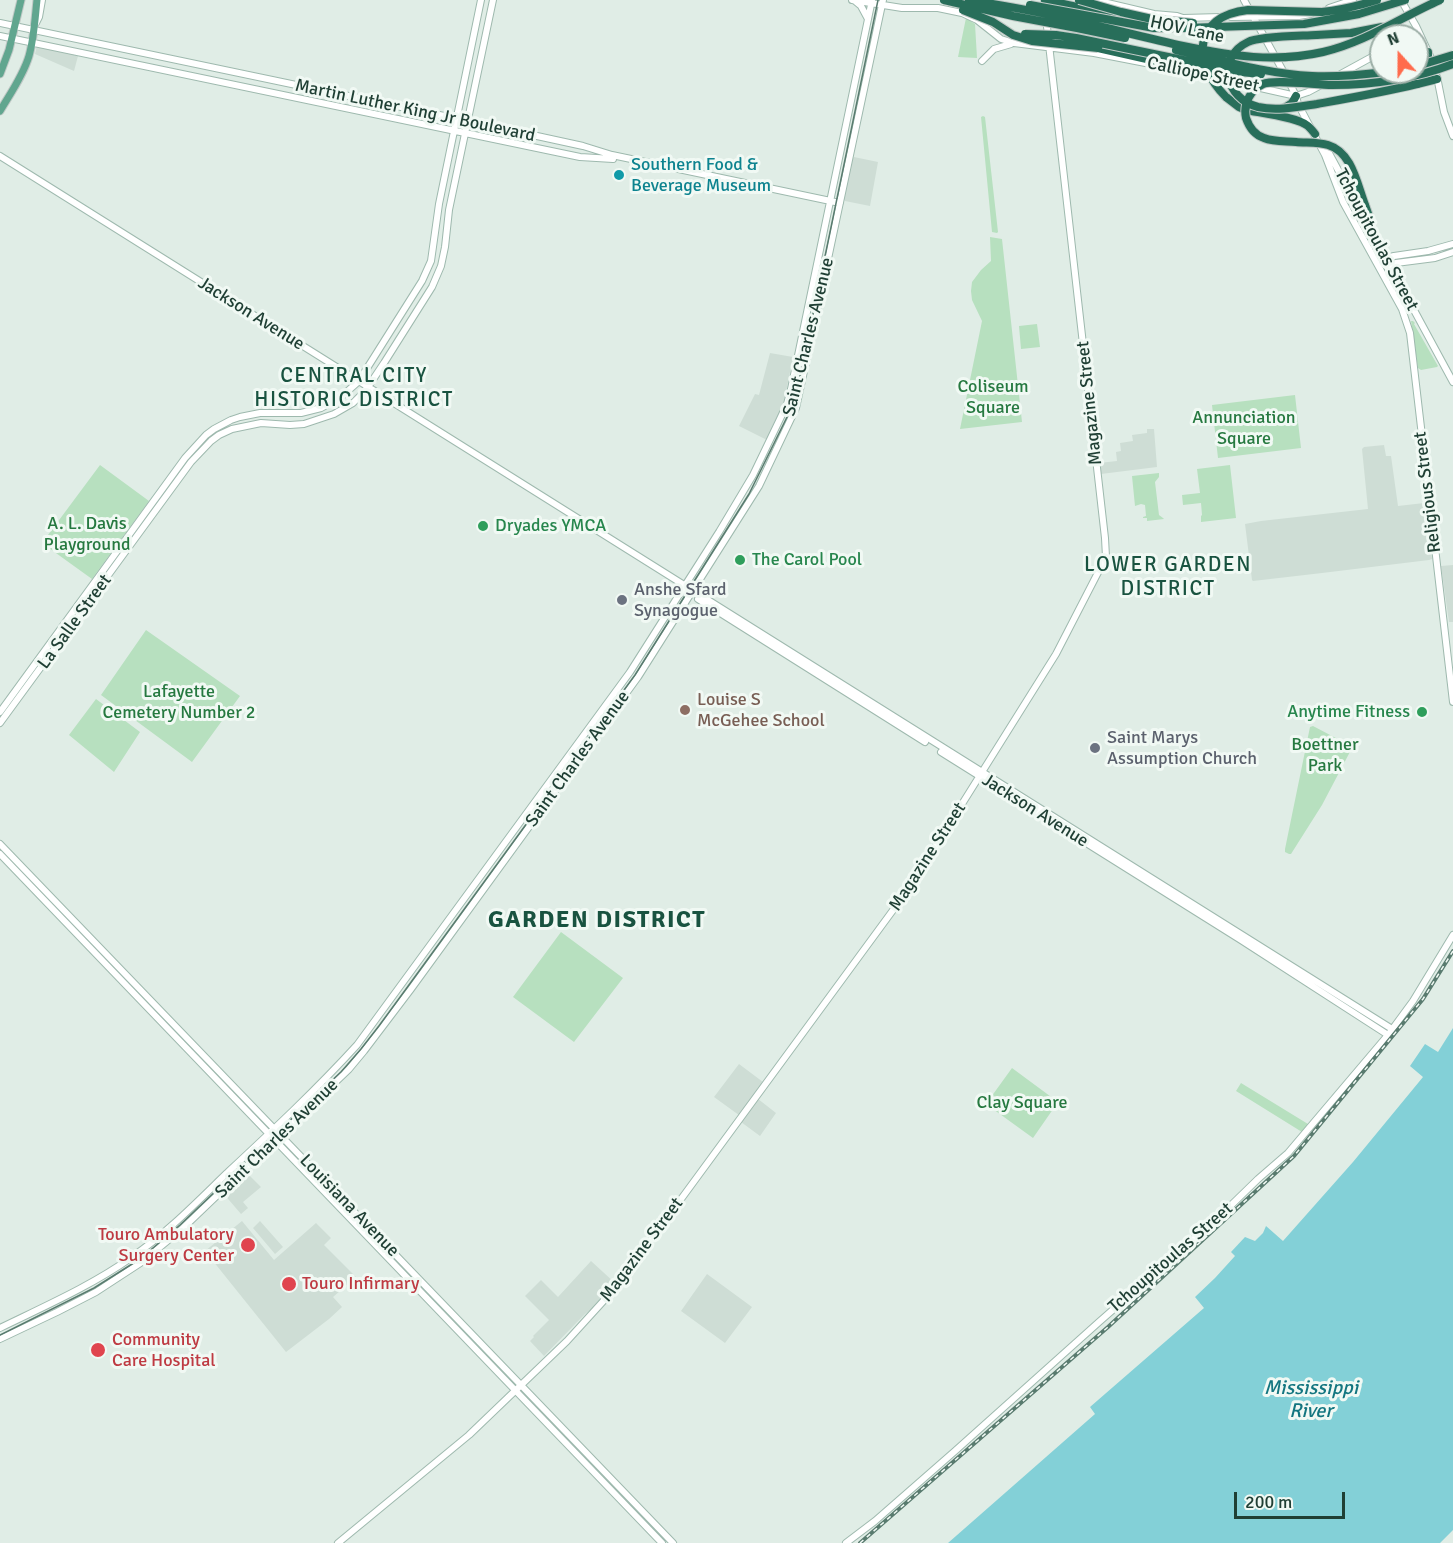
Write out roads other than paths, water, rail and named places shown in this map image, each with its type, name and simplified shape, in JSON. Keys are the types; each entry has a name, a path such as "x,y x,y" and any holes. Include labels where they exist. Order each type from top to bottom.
{"highway":[{"path":"938,0 969,11 993,22 1013,35 1032,41 1098,48 1182,67 1189,71"},
{"path":"944,0 1259,69 1311,76"},
{"name":"HOV Lane","path":"969,0 1070,19 1211,52 1249,57 1280,58 1325,51 1353,43 1396,22"},
{"path":"994,0 994,18 1007,34 1056,35 1076,38 1241,72 1311,76 1369,74"},
{"path":"999,0 1154,28 1304,24 1359,14 1403,0"},
{"path":"1044,0 1076,3 1162,21 1227,26"},
{"path":"1314,134 1310,127 1301,122 1239,107 1226,97 1210,78 1202,59 1203,39 1211,25 1239,10 1322,12 1345,9 1377,0"},
{"path":"1390,24 1440,0"},
{"path":"1076,3 1154,23 1177,23 1183,18"},
{"path":"1369,30 1247,42 1231,59 1228,71 1230,84 1237,96 1245,102 1259,107 1277,109 1341,100 1417,84"},
{"path":"1429,62 1453,55"},
{"path":"1372,233 1370,219 1347,160 1336,149 1325,144 1271,140 1261,137 1253,131 1247,121 1245,112 1250,95 1258,87 1274,82 1365,84 1417,76 1453,64"},
{"path":"1429,81 1437,79"},
{"path":"1262,113 1282,110 1297,98"}],"main road":[{"path":"0,74 12,38 20,0"},
{"path":"0,111 29,56 37,0"}],"street":[{"path":"35,26 42,0"},
{"path":"188,460 206,435 231,420 260,413 292,414 321,408 341,397 359,381 426,272 433,251 439,204 481,0"},
{"path":"188,460 227,431 252,424 304,424 320,420 353,403 369,387 439,273 449,210 493,0"},
{"path":"853,0 861,6 868,19"},
{"name":"Calliope Street","path":"853,0 902,8 938,8 962,13 977,20 1001,39 1014,43 1114,56 1189,71 1297,98"},
{"path":"1033,45 1041,40 1044,30 1035,0"},
{"name":"Magazine Street","path":"338,1543 469,1436 587,1320 622,1280 910,886 1056,654 1107,554 1044,0"},
{"path":"1095,0 1142,13 1177,15 1183,18 1311,15 1353,0"},
{"name":"Tchoupitoulas Street","path":"1244,0 1453,382"},
{"path":"1403,0 1413,24"},
{"name":"Saint Charles Avenue","path":"0,1328 91,1283 136,1254 180,1218 321,1084 357,1046 630,672 753,475 787,404 872,2"},
{"name":"Saint Charles Avenue","path":"0,1339 93,1293 142,1262 186,1226 349,1069 638,677 759,486 796,408 882,3"},
{"name":"Martin Luther King Jr Boulevard","path":"0,23 35,26 830,202"},
{"name":"Martin Luther King Jr Boulevard","path":"0,36 580,157 611,158 830,202"},
{"name":"Calliope Street","path":"982,61 994,49 1014,43"},
{"path":"1429,54 1434,64 1444,112 1453,136"},
{"path":"1297,98 1369,59"},
{"path":"854,87 864,89"},
{"name":"Tchoupitoulas Street","path":"1297,98 1325,155 1341,199 1406,318"},
{"path":"851,102 861,104"},
{"name":"Jackson Avenue","path":"0,156 1390,1032"},
{"path":"830,202 840,204"},
{"path":"1376,262 1385,257 1428,251 1453,244"},
{"path":"1381,270 1396,263 1435,258 1453,252"},
{"name":"Religious Street","path":"1406,318 1410,333 1453,702"},
{"name":"La Salle Street","path":"0,712 188,460"},
{"name":"La Salle Street","path":"0,723 188,460"},
{"path":"707,550 715,555"},
{"path":"654,633 662,639"},
{"name":"Louisiana Avenue","path":"0,844 240,1098"},
{"name":"Louisiana Avenue","path":"0,854 272,1131 281,1136 305,1166 516,1391 540,1410 672,1543"},
{"name":"Tchoupitoulas Street","path":"846,1543 875,1521 955,1451 1288,1153 1390,1032 1413,1001 1453,935"},
{"name":"Louisiana Avenue","path":"272,1131 276,1141 305,1166 521,1385 540,1410 662,1543"}],"water":[{"name":"Mississippi River","path":"1453,1028 1453,1530 1440,1543 948,1543 1095,1414 1090,1407 1204,1308 1195,1297 1235,1256 1231,1252 1245,1237 1255,1241 1266,1226 1283,1241 1353,1162 1423,1077 1410,1066 1425,1044 1438,1052"}],"tram line":[{"path":"0,1335 94,1288 140,1259 180,1225 341,1072 379,1026 635,675 749,494 792,407 878,0"}],"railway":[{"path":"860,1543 1108,1327 1294,1156 1423,999 1453,951"}],"place":[{"name":"Southern Food & Beverage Museum","path":"619,175"},
{"name":"Dryades YMCA","path":"483,526"},
{"name":"The Carol Pool","path":"740,560"},
{"name":"Anshe Sfard Synagogue","path":"622,600"},
{"name":"Louise S McGehee School","path":"685,710"},
{"name":"Anytime Fitness","path":"1422,712"},
{"name":"Saint Marys Assumption Church","path":"1095,748"},
{"name":"Touro Ambulatory Surgery Center","path":"248,1245"},
{"name":"Touro Infirmary","path":"289,1284"},
{"name":"Community Care Hospital","path":"98,1350"}],"district":[{"name":"CENTRAL CITY HISTORIC DISTRICT","path":"354,388"},
{"name":"LOWER GARDEN DISTRICT","path":"1168,577"},
{"name":"GARDEN DISTRICT","path":"597,921"}],"park label":[{"name":"Coliseum Square","path":"993,397"},
{"name":"Annunciation Square","path":"1244,428"},
{"name":"A. L. Davis Playground","path":"87,534"},
{"name":"Lafayette Cemetery Number 2","path":"179,702"},
{"name":"Boettner Park","path":"1325,756"},
{"name":"Clay Square","path":"1022,1103"}]}
